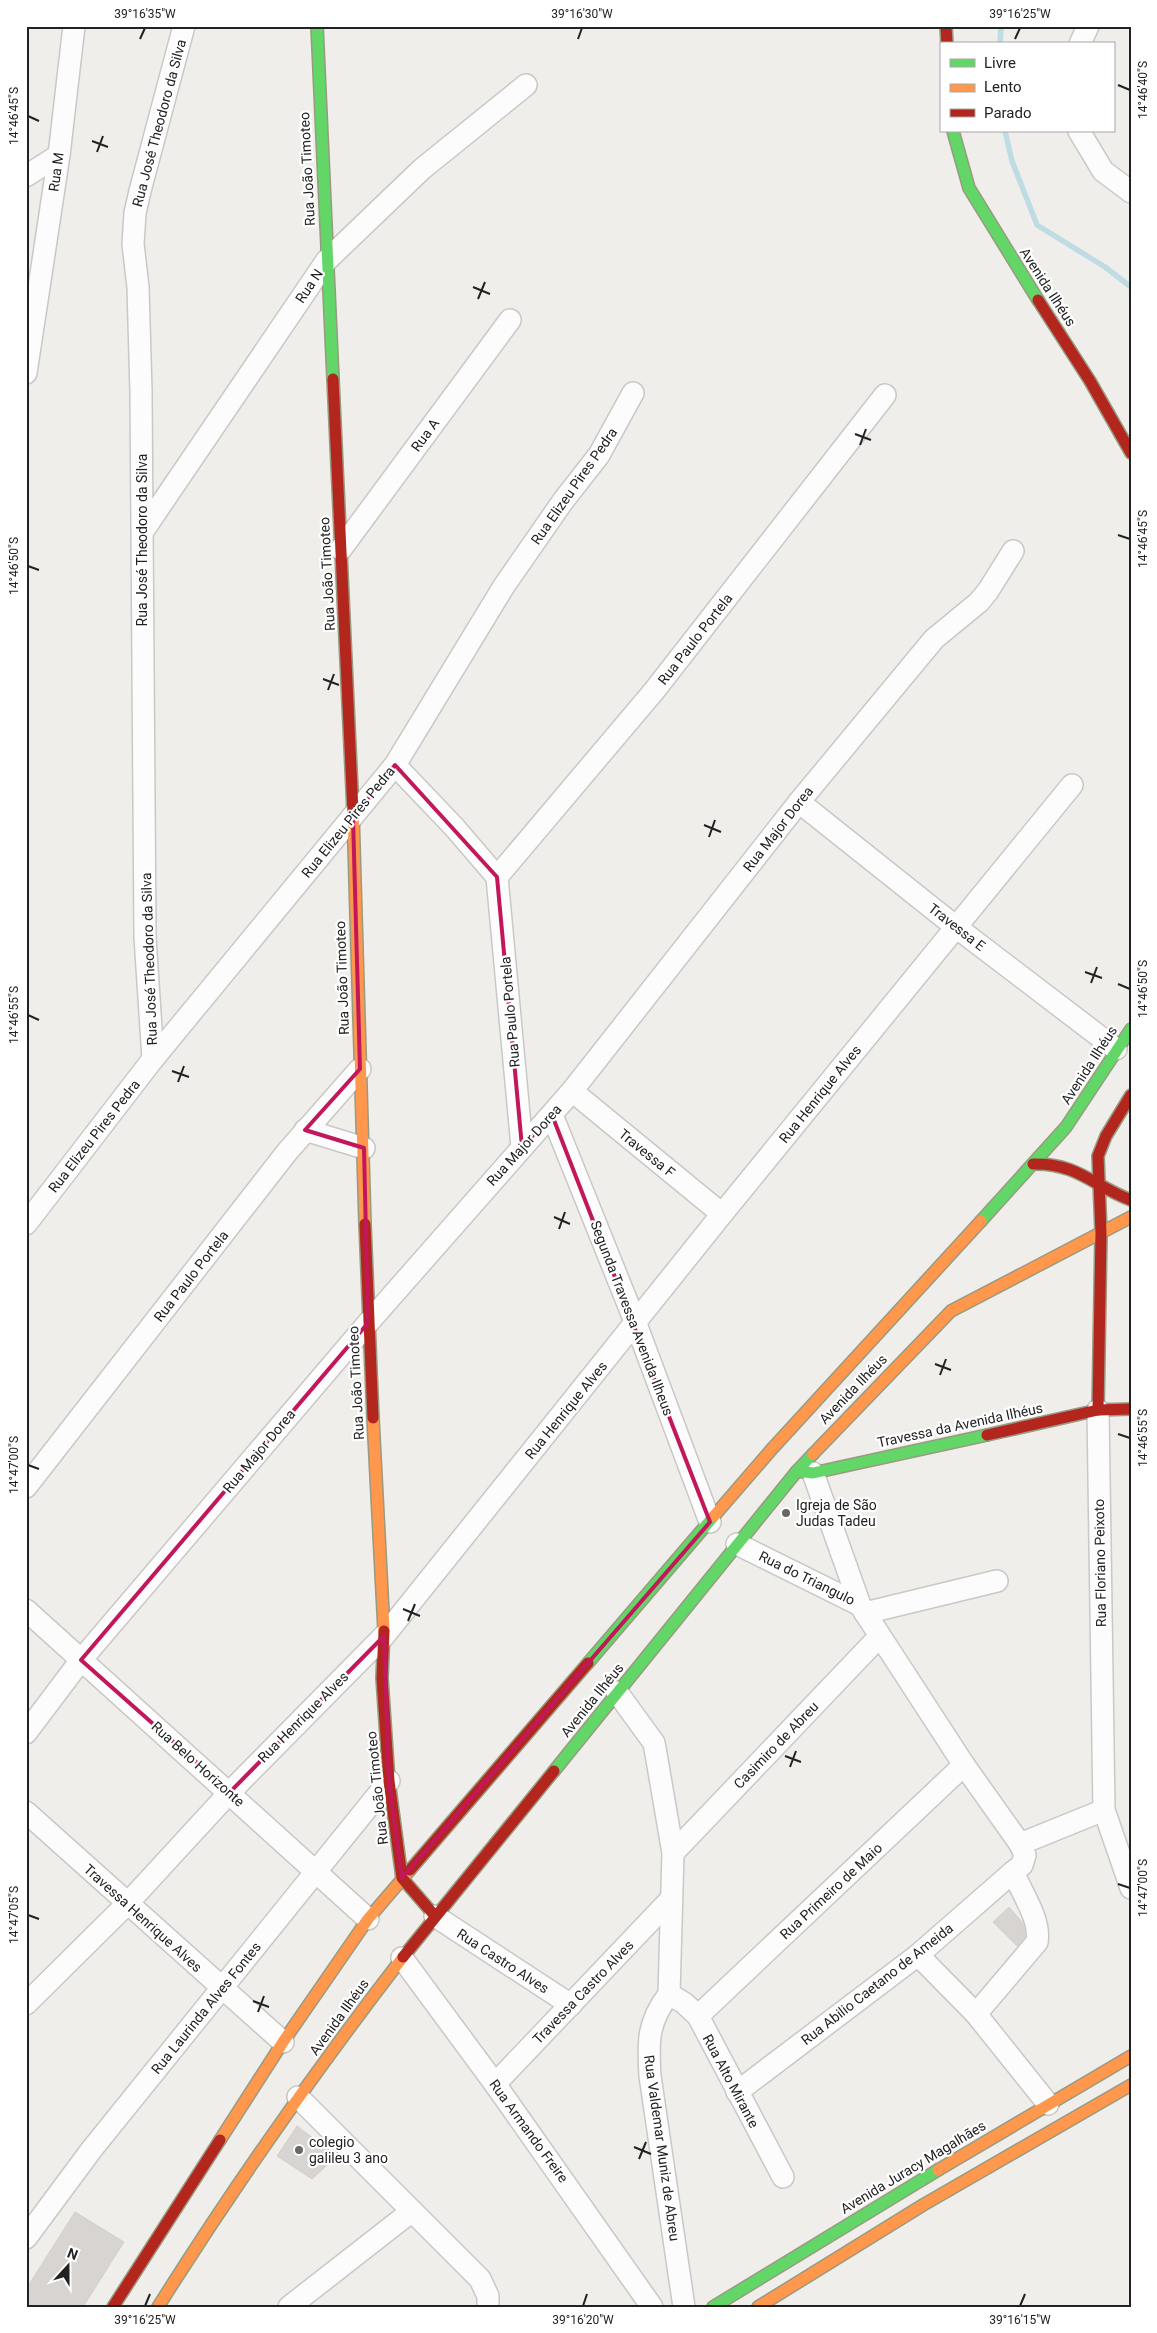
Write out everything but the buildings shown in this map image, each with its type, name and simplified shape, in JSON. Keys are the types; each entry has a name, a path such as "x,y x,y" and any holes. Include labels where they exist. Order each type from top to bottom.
{"main road":[{"name":"Rua João Timoteo","path":"317,26 352,818 364,1148 368,1323 384,1636 382,1678 389,1781 402,1878"},
{"path":"946,26 947,42"},
{"name":"Avenida Ilhéus","path":"954,132 968,188 1090,381 1131,453"},
{"name":"Avenida Ilhéus","path":"113,2307 283,2042 368,1919 556,1703 771,1450 1066,1127 1131,1029"},
{"path":"1100,1233 1098,1156 1106,1136 1131,1095"},
{"path":"1033,1164 1054,1164 1068,1168 1099,1184 1109,1192 1131,1200"},
{"name":"Avenida Ilhéus","path":"158,2307 199,2242 298,2097 402,1958 738,1544 935,1326 951,1312 971,1298 1131,1217"},
{"name":"Rua Floriano Peixoto","path":"1098,1410 1100,1233"},
{"name":"Travessa da Avenida Ilhéus","path":"805,1472 1098,1410 1131,1408"},
{"path":"402,1878 435,1916"},
{"name":"Avenida Juracy Magalhães","path":"713,2307 773,2268 1131,2056"},
{"path":"758,2307 931,2200 1131,2085"}],"street":[{"name":"Rua M","path":"26,373 32,307 59,155 74,26"},
{"name":"Rua José Theodoro da Silva","path":"153,1060 145,938 142,700 143,531 138,287 133,244 135,214 184,26"},
{"path":"1081,42 1088,26"},
{"name":"Rua N","path":"143,531 327,260 422,168 526,85"},
{"path":"1080,132 1103,171 1131,192"},
{"path":"26,176 59,155"},
{"name":"Rua A","path":"341,549 510,320"},
{"name":"Rua Elizeu Pires Pedra","path":"26,1224 153,1060 395,765 504,586 563,501 599,455 633,394"},
{"name":"Rua Paulo Portela","path":"522,1147 497,877 654,691 886,395"},
{"name":"Rua Major Dorea","path":"26,1733 81,1660 368,1323 552,1115 799,802 934,639 979,602 1012,551"},
{"path":"395,765 456,828 497,877"},
{"name":"Rua Henrique Alves","path":"29,1995 127,1904 230,1792 384,1636 636,1324 722,1214 1072,785"},
{"name":"Travessa E","path":"799,802 956,927 1116,1050"},
{"name":"Rua Paulo Portela","path":"26,1487 305,1130 360,1069"},
{"name":"Travessa F","path":"572,1091 722,1214"},
{"name":"Segunda Travessa Avenida Ilheus","path":"552,1115 636,1324 710,1522"},
{"path":"305,1130 364,1148"},
{"name":"Rua Floriano Peixoto","path":"1098,1410 1104,1810 1131,1888"},
{"name":"Rua do Triangulo","path":"805,1472 863,1609"},
{"name":"Rua do Triangulo","path":"738,1544 863,1609"},
{"path":"976,2014 1037,1942 1039,1933 1036,1924 1013,1872 1022,1865 1025,1855 1020,1844 964,1765 879,1637 863,1609 997,1581"},
{"name":"Rua Belo Horizonte","path":"26,1610 230,1792 368,1919"},
{"name":"Casimiro de Abreu","path":"673,1853 879,1637"},
{"path":"617,1692 654,1743 673,1853 669,1994"},
{"name":"Rua Primeiro de Maio","path":"698,2016 964,1765"},
{"name":"Rua Laurinda Alves Fontes","path":"26,2238 92,2150 389,1781"},
{"path":"1020,1844 1104,1810"},
{"name":"Travessa Henrique Alves","path":"26,1812 222,1990 283,2042"},
{"name":"Rua Abilio Caetano de Ameida","path":"737,2092 918,1955 1013,1872"},
{"name":"Travessa Castro Alves","path":"495,2084 671,1899"},
{"name":"Rua Castro Alves","path":"435,1916 571,2005"},
{"path":"918,1955 976,2014 1048,2104"},
{"name":"Rua Armando Freire","path":"402,1958 495,2084 652,2307"},
{"name":"Rua Alto Mirante","path":"669,1994 684,2003 698,2016 783,2177"},
{"name":"Rua Valdemar Muniz de Abreu","path":"669,1994 654,2018 648,2045 650,2076 684,2307"},
{"path":"298,2097 480,2279 488,2301"},
{"path":"289,2307 412,2211"}],"highlighted area":[{"path":"395,765 497,877 522,1147 552,1115 710,1522 402,1878 389,1781 384,1636 230,1792 81,1660 368,1323 364,1148 305,1130 360,1069 353,818"}],"waterway":[{"path":"1000,42 1001,26"},
{"path":"1005,132 1012,161 1037,225 1105,267 1131,287"}],"traffic: fast":[{"path":"317,26 333,379"},
{"path":"953,132 969,188 1038,300"},
{"path":"981,1221 1066,1127 1131,1029"},
{"path":"797,1471 813,1473 987,1435"},
{"path":"554,1771 797,1471 813,1454"},
{"path":"588,1663 714,1516"},
{"path":"713,2307 938,2170"}],"traffic: slow":[{"path":"353,812 365,1224"},
{"path":"813,1454 951,1311 1131,1217"},
{"path":"714,1516 771,1450 981,1221"},
{"path":"373,1418 384,1631"},
{"path":"220,2140 283,2042 368,1919 410,1870"},
{"path":"158,2307 276,2129 403,1957"},
{"path":"938,2170 1131,2056"},
{"path":"758,2307 923,2205 1131,2085"}],"traffic: jam":[{"path":"946,26 947,42"},
{"path":"1038,300 1090,381 1131,453"},
{"path":"333,379 353,812"},
{"path":"1098,1410 1101,1233 1098,1156 1106,1136 1131,1095"},
{"path":"1033,1164 1062,1167 1074,1171 1131,1200"},
{"path":"365,1224 373,1418"},
{"path":"987,1435 1098,1410 1131,1409"},
{"path":"384,1631 382,1678 389,1781 402,1878 435,1916"},
{"path":"410,1870 588,1663"},
{"path":"403,1957 554,1771"},
{"path":"113,2307 220,2140"}],"place":[{"name":"Igreja de São Judas Tadeu","path":"786,1513"},
{"name":"colegio galileu 3 ano","path":"299,2150"}]}
